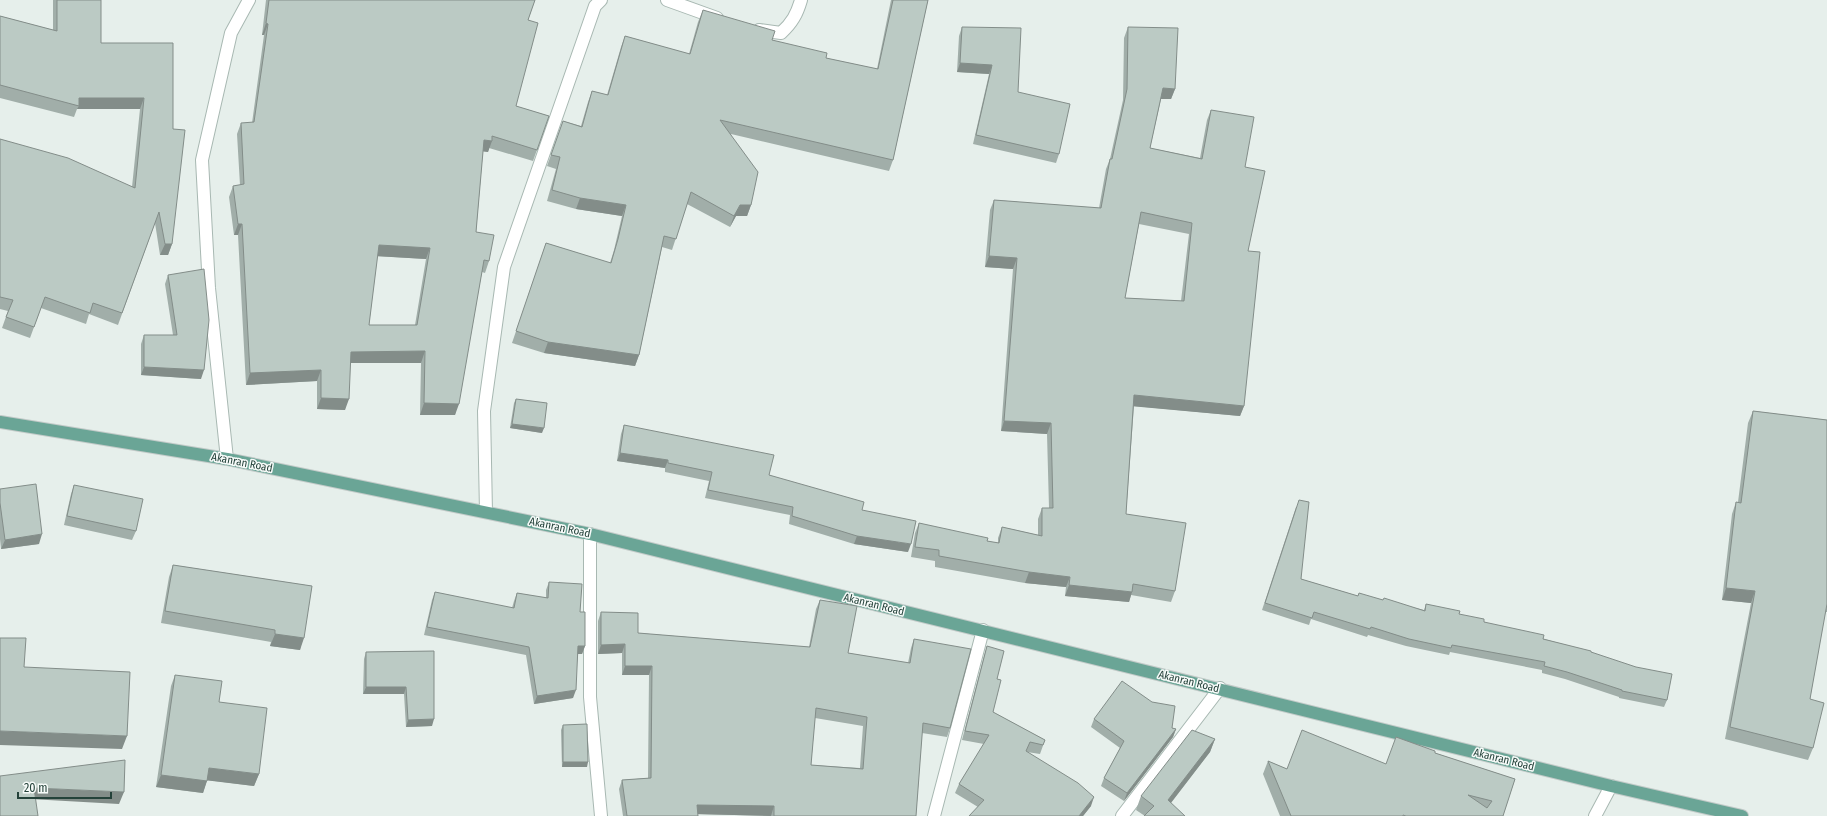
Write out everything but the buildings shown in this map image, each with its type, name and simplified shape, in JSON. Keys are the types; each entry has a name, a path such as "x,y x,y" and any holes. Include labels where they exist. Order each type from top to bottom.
{"main road":[{"name":"Akanran Road","path":"0,422 227,459 590,534 1220,688 1611,786 1742,816"}],"street":[{"path":"227,459 209,288 202,160 231,32 249,0"},
{"path":"486,512 484,411 504,268 595,6 601,0"},
{"path":"667,0 730,23"},
{"path":"743,28 781,33 791,24 801,0"},
{"path":"590,534 590,697 601,816"},
{"path":"934,816 983,630"},
{"path":"1122,816 1220,688"},
{"path":"1595,816 1611,786"}]}
